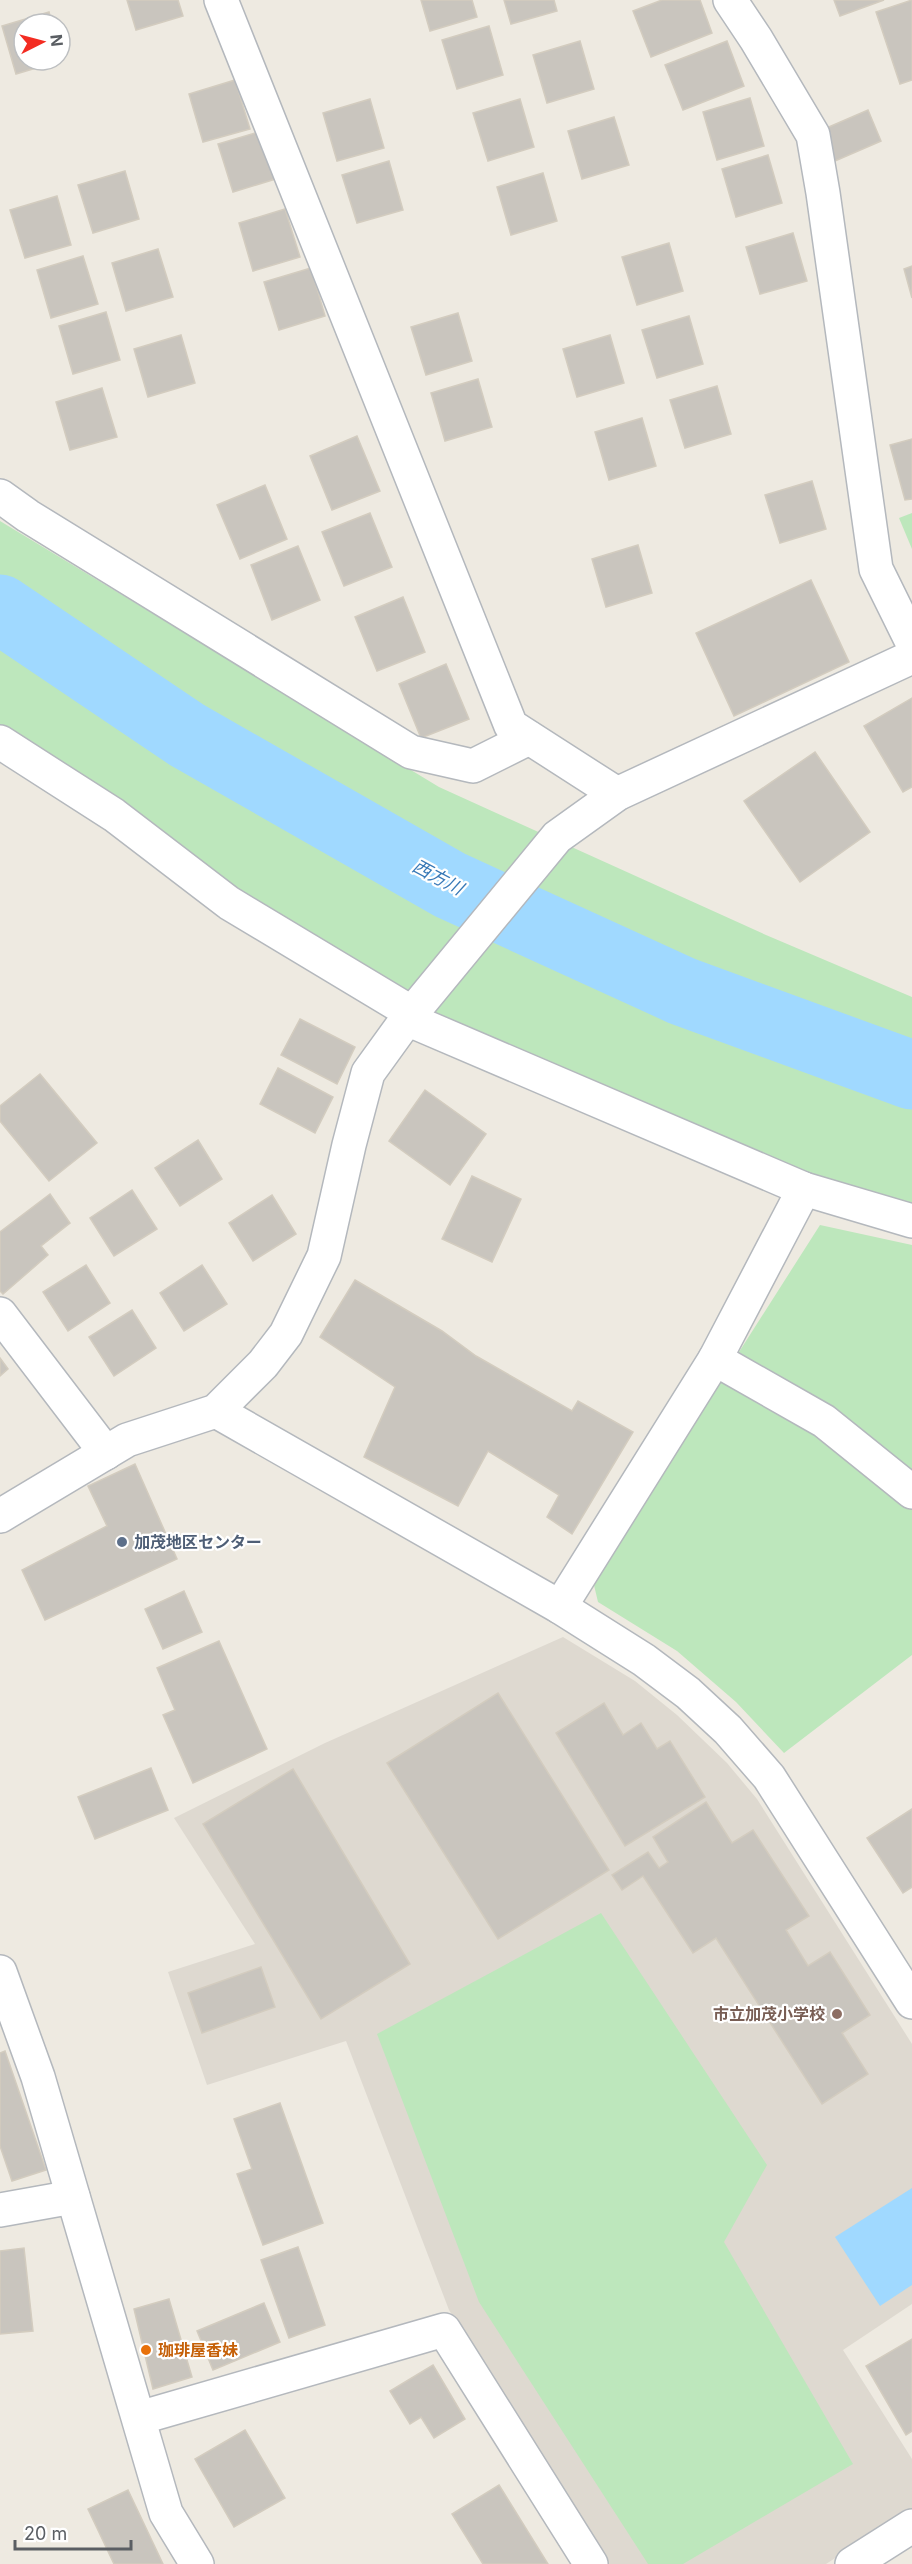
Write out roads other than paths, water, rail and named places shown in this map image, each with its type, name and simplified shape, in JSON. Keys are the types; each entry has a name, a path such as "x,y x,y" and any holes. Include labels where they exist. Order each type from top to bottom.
{"street":[{"path":"221,0 511,726 617,794"},
{"path":"730,0 813,135 876,569 912,642"},
{"path":"0,496 411,752 473,766 529,738"},
{"path":"0,1516 127,1440 216,1411 263,1364 286,1334 324,1256 368,1072 410,1016 557,837 617,794 912,657"},
{"path":"0,742 114,815 229,903 410,1016 804,1189 912,1221"},
{"path":"560,1607 715,1359 804,1189"},
{"path":"0,1314 106,1453"},
{"path":"715,1359 824,1421 912,1492"},
{"path":"216,1411 560,1607 644,1660 688,1694 728,1730 769,1777 912,2002"},
{"path":"0,1972 38,2077 166,2513 197,2564"},
{"path":"0,2210 73,2197"},
{"path":"139,2418 444,2330 591,2564"},
{"path":"852,2564 912,2526"}],"water":[{"path":"912,2188 912,2285 880,2306 835,2237"}],"waterway":[{"name":"西方川","path":"0,609 187,735 450,885 682,991 912,1075"}],"place":[{"name":"加茂地区センター","path":"122,1542"},
{"name":"市立加茂小学校","path":"837,2014"},
{"name":"珈琲屋香妹","path":"146,2350"}]}
